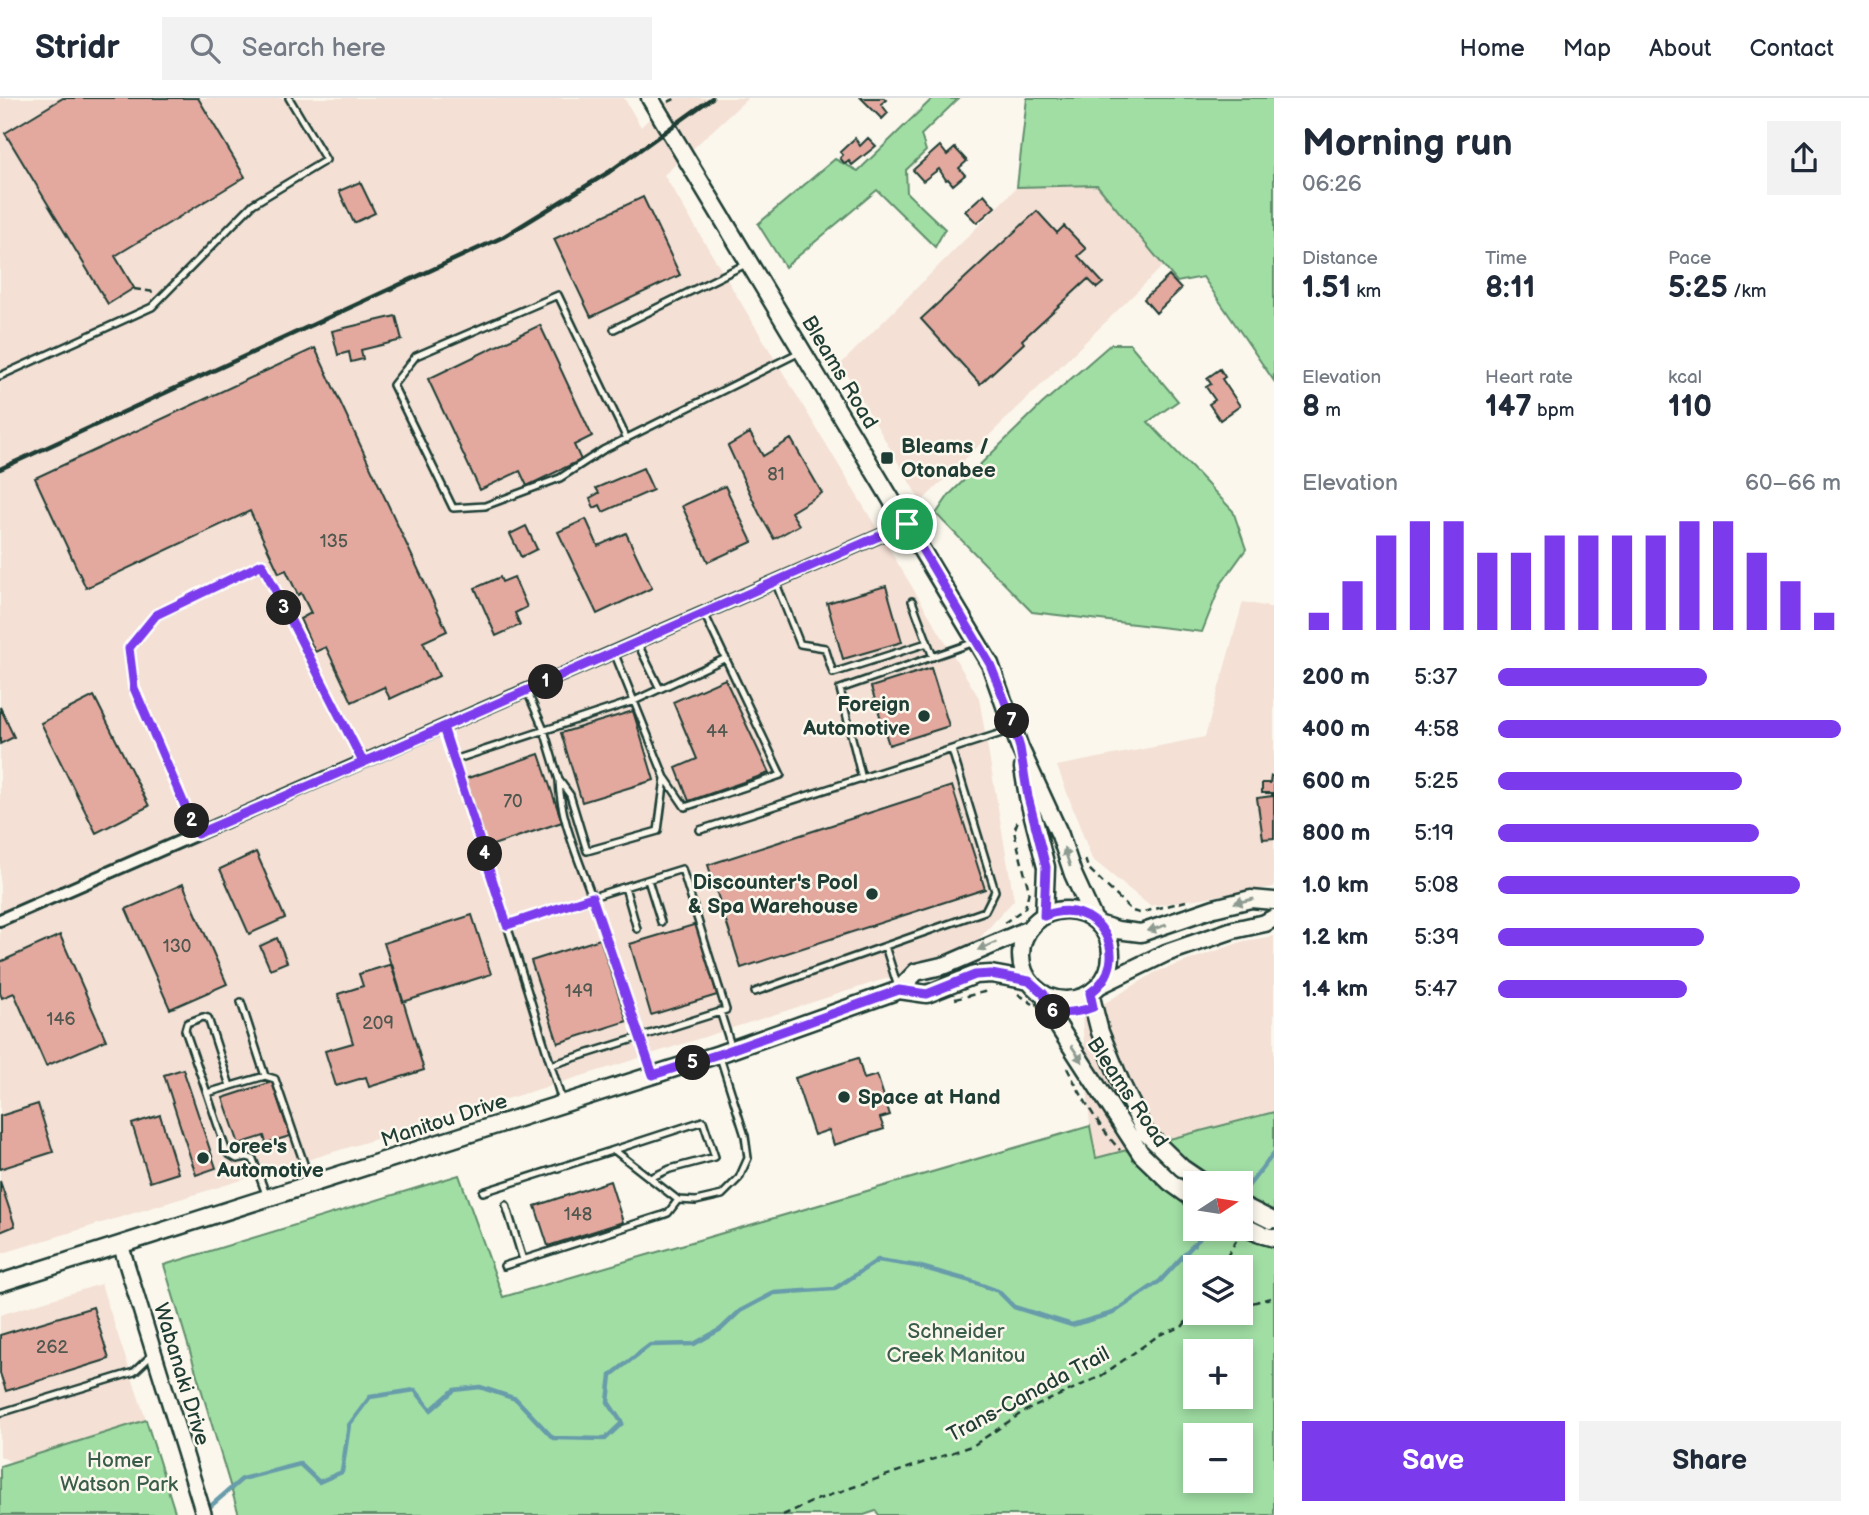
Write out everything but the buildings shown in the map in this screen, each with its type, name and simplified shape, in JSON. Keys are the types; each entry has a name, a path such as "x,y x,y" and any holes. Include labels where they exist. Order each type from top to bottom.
{"main road":[{"name":"Bleams Road","path":"650,98 990,664 1020,748 1096,922"},
{"name":"Bleams Road","path":"1020,748 1028,797 1046,867 1044,916"},
{"path":"1274,901 1251,899 1214,908 1141,933 1117,930 1078,912 1061,910 1044,916 1029,929 1022,943 1021,959 1029,981 1044,994 1067,1000 1094,995 1166,953 1274,918"},
{"path":"1094,995 1108,970 1111,954 1107,937 1096,922"},
{"name":"Manitou Drive","path":"0,1283 726,1052 899,990 916,972 946,965 1029,929"},
{"name":"Manitou Drive","path":"899,990 927,994 975,975 991,974 1029,981"},
{"name":"Bleams Road","path":"1044,994 1049,1011 1141,1154 1183,1191"},
{"name":"Bleams Road","path":"1094,995 1100,1032 1145,1132 1186,1171"},
{"path":"1253,1211 1272,1220"}],"street":[{"path":"0,920 907,524"},
{"name":"Wabanaki Drive","path":"121,1246 204,1515"}],"lane":[{"path":"0,376 152,307 253,204 326,160 289,98"},
{"path":"614,329 749,262"},
{"path":"627,439 558,295 416,356 393,385 453,508 485,506 561,478 603,450 627,439 802,351"},
{"path":"197,834 134,688 129,648 156,615 262,564 363,762"},
{"path":"775,581 800,644 825,648 833,673 927,643"},
{"path":"912,601 933,657"},
{"path":"614,652 665,778 685,807 781,775 704,612"},
{"path":"637,642 660,689"},
{"path":"862,779 840,689 977,642"},
{"path":"454,760 634,701 726,658"},
{"path":"527,691 544,730 559,780 566,822 653,1075"},
{"path":"443,727 563,1104"},
{"path":"700,830 1014,729"},
{"path":"755,992 985,911 995,891 952,750"},
{"path":"559,780 570,795 587,851 658,831 665,778"},
{"path":"507,925 682,869 726,1010 551,1065"},
{"path":"648,880 661,922"},
{"path":"625,887 637,929"},
{"path":"885,946 899,990"},
{"path":"241,1002 265,1076"},
{"path":"614,1150 678,1200 696,1201 722,1195 739,1178 748,1158 720,1012"},
{"path":"230,1086 208,1018 203,1017 187,1023 185,1030 227,1153 237,1159 253,1159 267,1198"},
{"path":"207,1093 265,1076 278,1082 311,1184"},
{"path":"483,1192 703,1121 715,1157 670,1169 650,1178"},
{"path":"504,1266 668,1213 678,1200"},
{"path":"506,1205 523,1260"},
{"path":"0,1413 134,1372 154,1353"}],"path":[{"path":"134,289 165,294"},
{"path":"998,926 1025,908 1029,891 1014,831"},
{"path":"1083,856 1088,868 1132,911 1140,913 1197,898"},
{"path":"944,1002 984,992 990,987"},
{"path":"1015,992 1049,1011 1065,1014 1083,1011 1094,995"},
{"path":"1253,1303 1274,1297"},
{"name":"Trans-Canada Trail","path":"783,1515 816,1500 974,1445 1023,1412 1101,1376 1159,1335 1183,1325"}],"shaded area":[{"path":"0,98 624,98 641,127 670,98 748,98 664,175 979,698 1014,900 966,953 614,1066 0,1254"},
{"path":"1097,185 1163,266 921,502 841,364 1017,187"},
{"path":"1243,602 1274,608 1274,887 1150,906 1092,859 1057,766 1205,737"},
{"path":"1274,936 1274,1112 1096,1158 1090,1126 1082,1017 1156,972 1244,941"},
{"path":"101,1284 146,1420 13,1463 0,1456 0,1315"}],"green space":[{"path":"933,98 958,99 921,135 926,151 906,170 907,193 945,229 935,247 877,190 785,267 758,224 835,159 858,171"},
{"path":"1027,98 1274,98 1274,381 1203,277 1177,282 1097,185 1017,187"},
{"path":"1111,344 1130,344 1178,401 1148,422 1233,511 1246,549 1221,584 1202,632 1032,612 936,514 949,495 1042,404"},
{"name":"Schneider Creek Manitou","path":"1274,1112 1274,1515 879,1515 876,1511 864,1515 239,1515 164,1265 459,1175 503,1297 1090,1126 1096,1158"},
{"name":"Homer Watson Park","path":"146,1420 176,1515 0,1515 0,1466"}],"waterway":[{"path":"1253,1180 1274,1153"},
{"path":"206,1510 242,1479 300,1464 319,1482 342,1472 349,1425 370,1397 415,1390 431,1410 454,1390 480,1387 516,1399 553,1438 605,1439 622,1423 608,1402 611,1375 650,1345 694,1344 721,1329 740,1311 774,1293 834,1289 878,1260 917,1266 971,1281 998,1291 1014,1307 1072,1325 1113,1313 1160,1281 1197,1241"}],"railway":[{"path":"0,469 503,237 609,172 712,98"}],"place":[{"name":"Bleams / Otonabee","path":"887,458"},
{"name":"Foreign Automotive","path":"924,716"},
{"name":"Discounter's Pool & Spa Warehouse","path":"872,894"},
{"name":"Space at Hand","path":"844,1097"},
{"name":"Loree's Automotive","path":"203,1158"}],"route":[{"path":"907,524 443,727 434,732 197,834 134,688 129,648 156,615 262,564 363,762 443,727 507,925 592,897 653,1075 899,990 927,994 975,975 991,974 1029,981 1044,994 1049,1011 1065,1014 1083,1011 1093,1007 1090,993 1105,978 1110,962 1110,945 1103,930 1087,915 1061,910 1044,916 1046,867 1010,714 990,664 907,524"}]}
